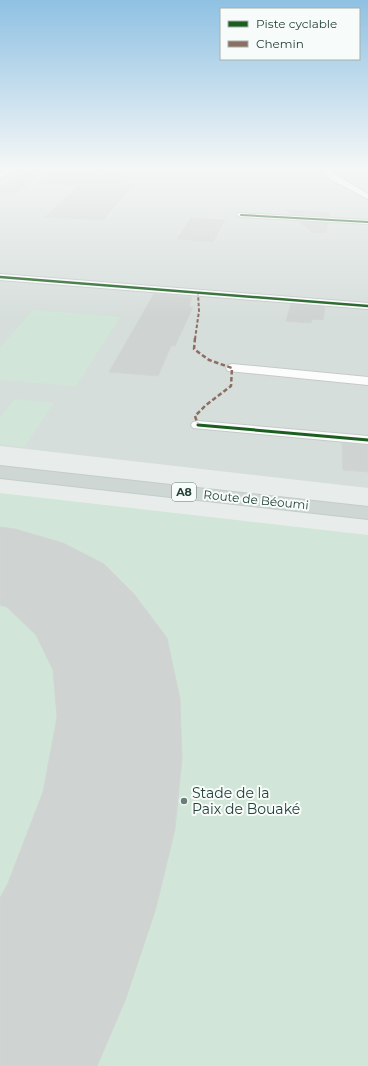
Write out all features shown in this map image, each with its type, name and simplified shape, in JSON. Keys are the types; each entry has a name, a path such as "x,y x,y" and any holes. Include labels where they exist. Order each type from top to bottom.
{"main road":[{"name":"Route de Béoumi","path":"0,472 368,513"}],"street":[{"path":"273,217 368,222"},
{"path":"0,278 368,306"},
{"path":"232,368 368,381"},
{"path":"198,425 368,440"}],"shaded area":[{"path":"0,217 368,217 368,488 0,446"}],"green space":[{"path":"33,310 120,317 76,386 0,380 0,348"},
{"path":"15,399 54,403 24,447 0,444 0,418"},
{"name":"Stade de la Paix de Bouaké","path":"0,493 368,535 368,1066 0,1066"}],"building":[{"path":"45,217 106,217 103,220"},
{"path":"191,218 225,220 213,242 177,239"},
{"path":"299,222 328,223 326,232 313,233"},
{"path":"154,294 192,297 189,307 193,307 175,346 171,346 158,376 109,372"},
{"path":"291,304 325,307 323,320 312,319 311,323 286,321"},
{"path":"342,443 368,445 368,472 343,470"},
{"path":"0,527 15,529 63,543 104,564 134,594 167,638 180,699 182,759 175,829 156,908 125,1001 97,1066 0,1066 0,898 8,883 43,792 57,717 53,670 36,635 7,607 0,605"}],"marked path":[{"path":"198,293 199,311 194,349 209,360 232,368 231,386 206,405 195,416 198,425"}],"cycle path":[{"path":"273,217 368,222"},
{"path":"0,277 368,306"},
{"path":"198,425 368,440"}],"place":[{"name":"Stade de la Paix de Bouaké","path":"184,801"}]}
